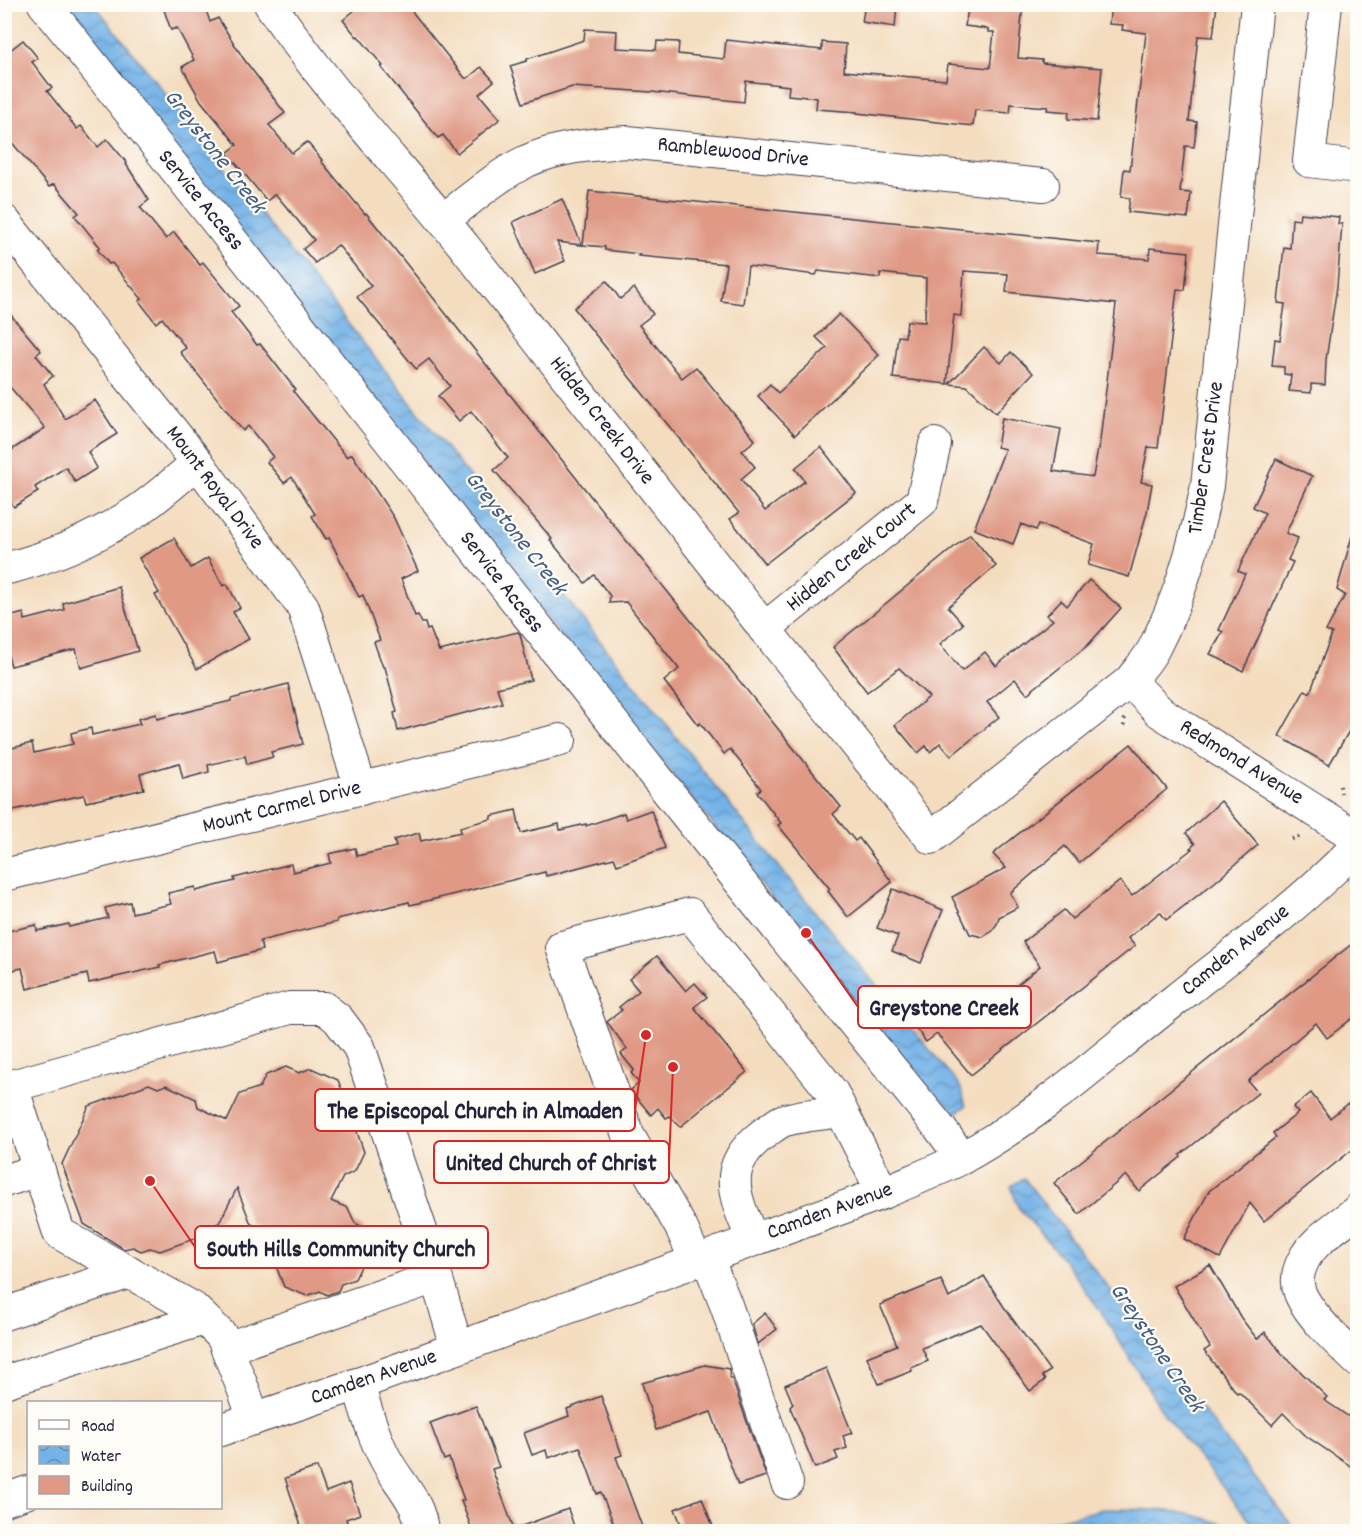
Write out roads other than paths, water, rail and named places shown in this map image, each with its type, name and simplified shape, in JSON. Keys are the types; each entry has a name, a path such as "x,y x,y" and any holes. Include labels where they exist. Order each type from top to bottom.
{"street":[{"name":"Service Access","path":"44,4 226,232 574,677 962,1158"},
{"name":"Hidden Creek Drive","path":"270,4 293,39 443,220 931,838"},
{"name":"Timber Crest Drive","path":"931,838 1130,681 1153,650 1174,605 1194,547 1207,486 1257,4"},
{"path":"1326,4 1309,161 1358,167"},
{"name":"Ramblewood Drive","path":"443,220 495,180 528,160 583,145 627,142 1043,185"},
{"name":"Mount Royal Drive","path":"4,221 198,463 303,607 361,789"},
{"name":"Hidden Creek Court","path":"764,629 922,501 934,444"},
{"path":"4,569 37,561 79,544 136,512 198,463"},
{"name":"Redmond Avenue","path":"1130,681 1160,712 1358,838"},
{"name":"Mount Carmel Drive","path":"4,875 560,740"},
{"name":"Camden Avenue","path":"222,1429 358,1384 883,1193 962,1158 1021,1121 1253,939 1336,868 1358,845"},
{"path":"787,1484 726,1305 702,1259 682,1229 628,1134 562,947 690,914 832,1092 883,1193"},
{"path":"254,1419 222,1336 193,1308 59,1233 39,1170 11,1108 12,1086 290,1008 324,1008 338,1018 359,1047 457,1348"},
{"path":"753,1240 739,1208 734,1182 736,1163 754,1141 782,1121 842,1111"},
{"path":"4,1181 39,1170"},
{"path":"1358,1210 1317,1243 1304,1260 1297,1277 1300,1293 1317,1318 1334,1339 1358,1361"},
{"path":"4,1314 130,1272"},
{"path":"227,1348 434,1272"},
{"path":"4,1382 204,1319"},
{"path":"358,1384 373,1433 385,1459 413,1502 422,1532"},
{"path":"4,1500 27,1492"}],"water":[{"path":"53,5 95,5 816,913 960,1086 966,1106 956,1113 936,1102"},
{"path":"1024,1178 1296,1531 1258,1531 1166,1417 1100,1310 1063,1259 1018,1207 1011,1186"},
{"path":"1103,1509 1172,1511 1205,1518 1237,1531 1021,1531"}],"place":[{"name":"Greystone Creek","path":"806,933"},
{"name":"The Episcopal Church in Almaden","path":"646,1035"},
{"name":"United Church of Christ","path":"673,1067"},
{"name":"South Hills Community Church","path":"150,1181"}]}
